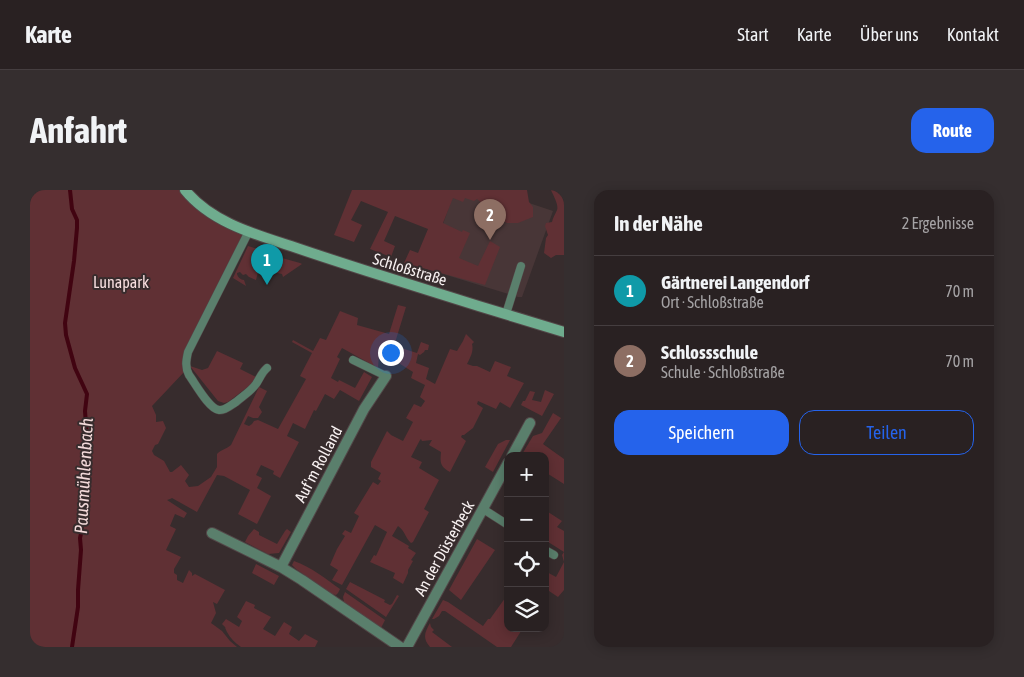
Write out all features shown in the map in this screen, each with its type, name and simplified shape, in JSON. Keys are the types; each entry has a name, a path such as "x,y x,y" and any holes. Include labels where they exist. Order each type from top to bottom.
{"street":[{"name":"Schloßstraße","path":"185,190 209,212 248,231 333,260 564,332"},
{"name":"Auf'm Rolland","path":"281,568 364,409 386,376"},
{"path":"514,452 530,423"},
{"name":"An der Düsterbeck","path":"407,647 504,471"},
{"path":"212,533 314,587 400,647"}],"lane":[{"path":"248,231 188,352 186,369 211,406 220,411 251,390 267,368"},
{"path":"506,314 522,266"},
{"path":"353,360 386,376"},
{"path":"483,509 504,522"},
{"path":"549,552 554,555"}],"shaded area":[{"path":"455,190 490,190 553,211 522,297 427,269"}],"green space":[{"name":"Lunapark","path":"30,190 183,190 245,233 194,338 185,371 152,406 156,415 156,422 163,421 166,428 152,451 154,455 164,461 170,472 181,465 189,475 185,481 189,487 198,486 211,477 217,467 217,454 231,445 259,387 267,391 259,407 262,412 258,418 248,416 244,424 249,426 258,420 278,429 306,379 300,376 312,353 292,342 293,340 313,351 320,338 326,340 340,311 358,318 357,325 389,334 398,305 406,307 390,359 386,357 389,346 383,344 379,355 378,368 342,348 337,357 340,359 331,378 338,382 339,380 355,388 364,372 372,377 359,401 340,390 334,399 325,394 316,411 314,410 305,429 293,423 287,436 299,442 280,478 273,474 274,471 261,465 256,475 262,478 257,488 271,496 257,524 238,514 250,490 224,476 217,475 197,512 172,498 167,500 187,513 184,518 175,514 170,526 176,529 166,550 181,557 174,569 177,580 183,583 189,570 192,576 195,574 225,590 217,604 213,602 216,613 211,623 222,631 237,647 30,647"},
{"path":"352,190 527,190 529,202 533,207 533,217 518,223 507,223 491,215 477,199 474,201 465,198 463,202 453,198 443,223 462,232 463,230 470,233 459,258 478,266 490,241 500,247 485,285 404,263 410,250 418,253 428,229 395,216 384,241 395,246 391,257 370,249 388,212 361,201 351,220 362,225 354,242 334,235"},
{"path":"551,190 564,190 564,255 556,255 551,258 544,253 548,235 545,226 546,223 552,222 557,210 557,203"},
{"path":"248,246 302,264 283,277 282,274 258,267 256,280 246,274 237,273 239,278 244,280 246,286 233,278"},
{"path":"466,334 474,342 467,364 490,372 495,361 511,367 507,376 524,383 510,408 500,402 496,409 478,401 477,404 483,408 473,428 462,435 461,437 466,441 450,472 441,464 441,452 429,445 432,440 420,440 411,457 422,462 419,468 439,480 424,509 429,512 413,542 409,541 403,530 398,526 392,536 409,546 408,548 416,553 411,560 413,561 403,584 393,578 395,573 370,562 374,555 376,556 387,532 375,525 342,585 332,580 338,570 330,565 345,536 342,534 345,530 351,533 359,516 354,513 373,482 378,485 381,481 378,479 381,473 371,467 371,462 387,431 403,441 413,422 406,418 414,404 421,407 425,401 420,397 425,385 411,378 413,372 397,362 401,348 417,353 421,342 429,345 428,350 425,350 420,355 418,354 416,363 429,368 426,379 435,384 450,349 457,351"},
{"path":"217,351 243,363 240,369 256,377 253,383 224,403 218,401 190,366 202,370 208,368"},
{"path":"545,390 554,394 542,416 521,405 530,391 535,392 532,400 541,402"},
{"path":"553,413 561,418 543,444 564,459 564,484 549,475 549,452 523,452 533,436 542,433"},
{"path":"510,440 493,472 485,467 498,444"},
{"path":"549,513 562,521 557,527 564,531 564,552 549,543"},
{"path":"254,529 259,532 259,535 277,544 287,529 291,532 279,553 268,554 245,542"},
{"path":"477,539 495,550 461,600 449,590"},
{"path":"294,561 312,570 340,589 338,593 336,595 332,594 296,569 292,565"},
{"path":"564,562 564,590 558,597 549,591 549,573 556,577"},
{"path":"256,564 279,576 274,585 252,573"},
{"path":"350,582 385,600 384,602 390,605 397,595 399,596 386,617 346,589"},
{"path":"345,592 385,620 381,628 344,602"},
{"path":"443,600 483,626 504,600 504,632 520,632 511,647 497,647 445,611 442,611 439,616 432,619"},
{"path":"246,601 255,605 254,608 271,617 263,629 275,636 284,622 292,627 289,634 299,641 305,634 318,641 315,647 241,647 231,638 222,624 226,619 239,627 242,621 237,617"},
{"path":"430,623 434,630 432,632 452,647 430,647 425,635"}],"waterway":[{"name":"Pausmühlenbach","path":"70,190 77,228 65,323 66,335 75,368 87,394 85,411 88,452 84,478 86,498 80,522 82,529 80,538 78,607 72,647"}],"place":[{"name":"Schlossschule","path":"490,240"},
{"name":"Gärtnerei Langendorf","path":"267,285"}]}
